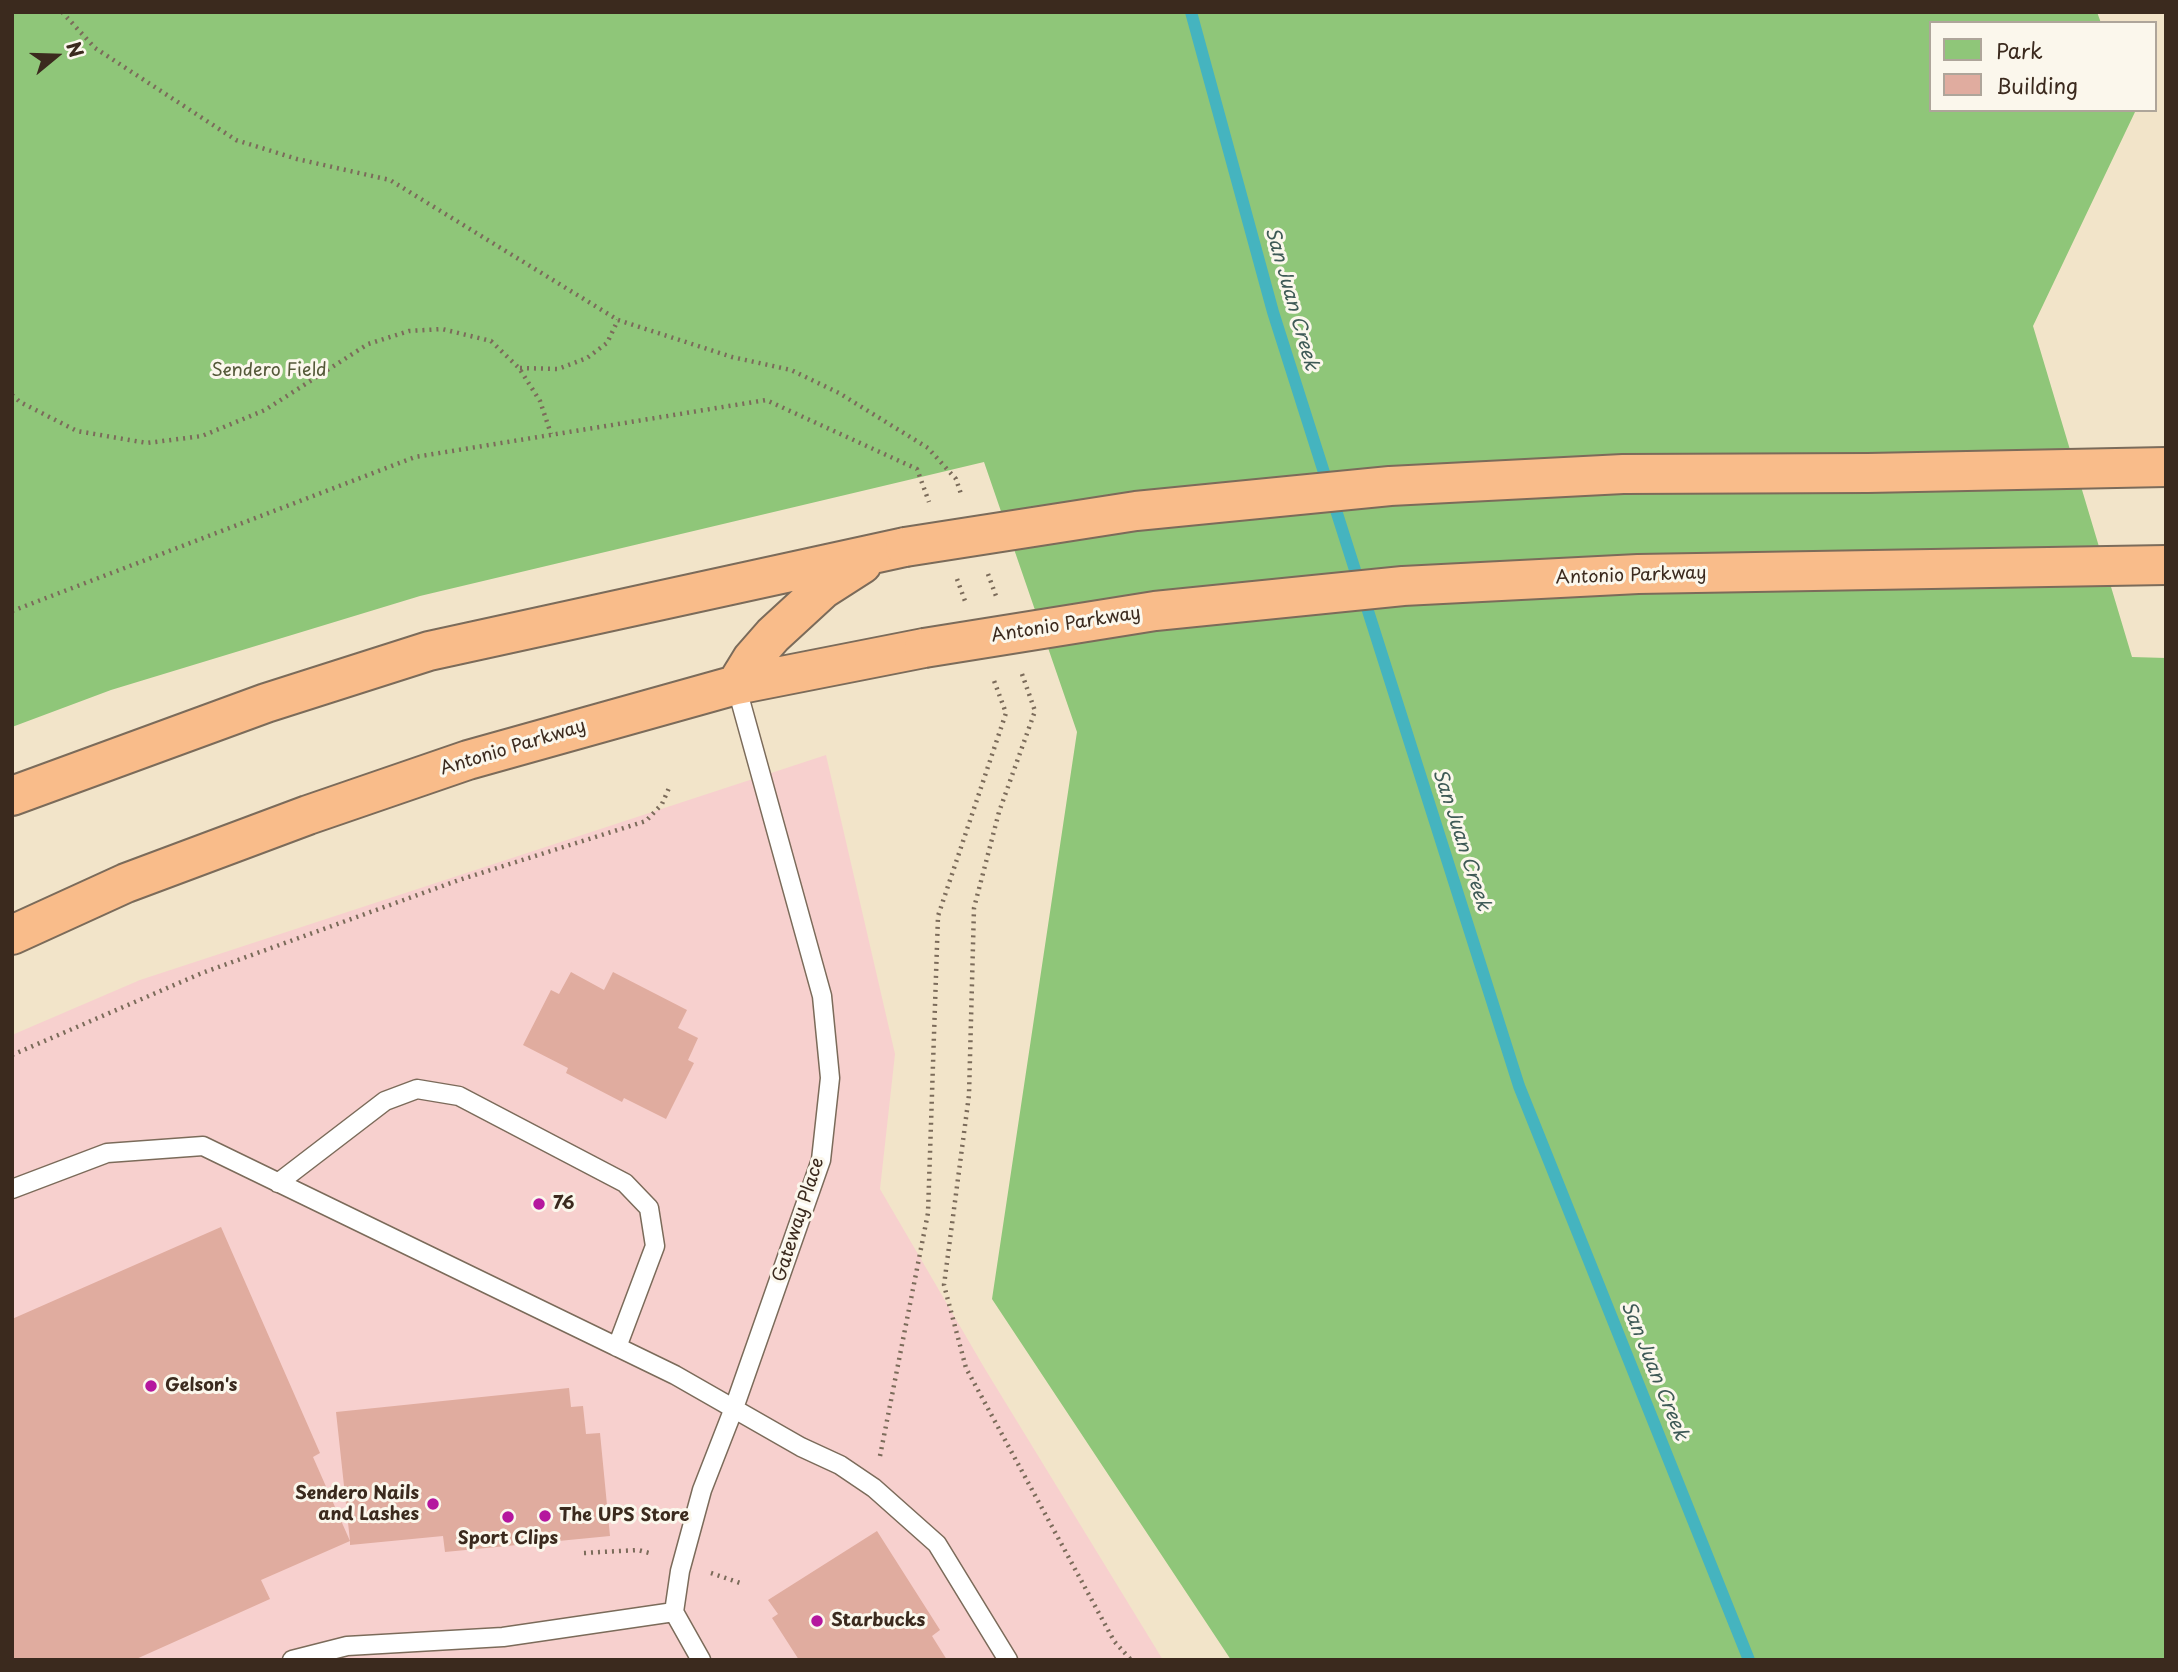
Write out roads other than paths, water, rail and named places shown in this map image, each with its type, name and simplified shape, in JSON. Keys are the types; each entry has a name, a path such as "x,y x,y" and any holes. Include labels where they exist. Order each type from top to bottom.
{"highway":[{"path":"12,796 266,702 429,651 892,550 1136,511 1391,486 1623,474 1868,473 2166,467"},
{"path":"736,685 751,659 823,589 892,550"},
{"name":"Antonio Parkway","path":"12,935 126,883 308,815 468,760 736,685 924,648 1155,611 1403,586 1638,574 2166,565"}],"lane":[{"name":"Gateway Place","path":"674,1612 683,1563 702,1490 734,1408 821,1160 830,1078 822,996 736,685"},
{"path":"278,1182 385,1101 417,1089 459,1096 625,1183 649,1208 655,1246 617,1347"},
{"path":"12,1189 107,1153 203,1146 675,1375 800,1447 839,1465 874,1488 937,1544 1008,1660"},
{"path":"292,1660 347,1646 502,1637 674,1612 701,1660"}],"waterway":[{"name":"San Juan Creek","path":"1191,12 1273,312 1519,1086 1749,1660"}],"place":[{"name":"76","path":"539,1204"},
{"name":"Gelson's","path":"151,1386"},
{"name":"Sendero Nails and Lashes","path":"433,1504"},
{"name":"The UPS Store","path":"545,1516"},
{"name":"Sport Clips","path":"508,1517"},
{"name":"Starbucks","path":"817,1621"}],"park label":[{"name":"Sendero Field","path":"269,371"}]}
